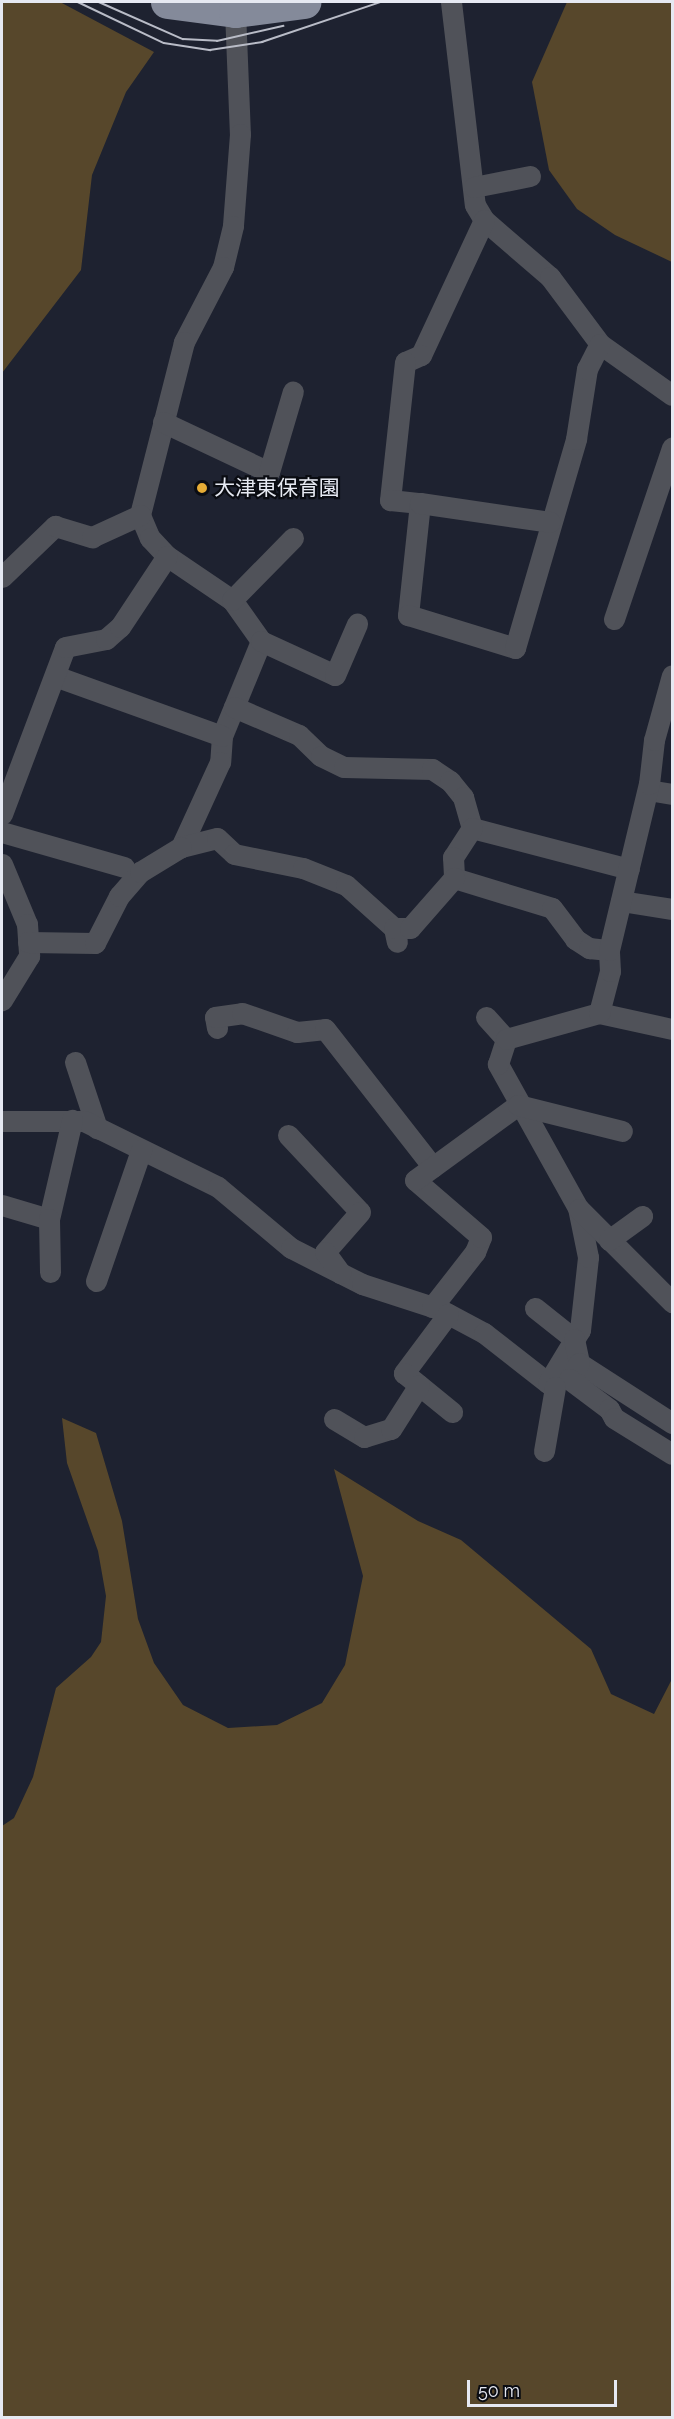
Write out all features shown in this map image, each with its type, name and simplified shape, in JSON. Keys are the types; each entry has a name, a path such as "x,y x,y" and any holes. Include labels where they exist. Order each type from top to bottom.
{"highway":[{"path":"167,2 235,11 304,2"}],"street":[{"path":"451,2 475,205 484,220 550,277 600,344 672,395"},
{"path":"235,11 240,134 233,226 223,267 184,342 140,515 150,538 167,556 232,600 261,641 335,675 357,624"},
{"path":"474,187 530,176"},
{"path":"484,220 421,355 405,362 390,500 550,522"},
{"path":"420,503 408,615 515,648 576,439 587,369 600,344"},
{"path":"163,422 269,472 293,391"},
{"path":"614,619 672,448"},
{"path":"2,577 55,526 92,537 140,515"},
{"path":"232,600 293,538"},
{"path":"2,814 65,647 106,639 120,627 167,556"},
{"path":"181,848 220,762 222,736 261,641"},
{"path":"55,676 222,736"},
{"path":"600,1014 610,971 609,950 671,684"},
{"path":"28,942 95,943 119,896 140,872 181,848 218,838 234,854 303,868 346,885 395,935 410,928 454,878 453,857 471,828 463,797 450,781 432,769 344,767 321,756 299,735 234,707"},
{"path":"648,790 672,794"},
{"path":"471,828 629,869"},
{"path":"2,832 123,867"},
{"path":"2,864 27,924 29,956 2,1000"},
{"path":"454,878 552,908 575,939 589,948 609,950"},
{"path":"621,901 672,909"},
{"path":"218,1028 215,1017 242,1013 297,1032 325,1029 433,1167"},
{"path":"506,1039 600,1014 672,1029"},
{"path":"486,1017 506,1039"},
{"path":"506,1039 498,1064 518,1105 578,1208 672,1302"},
{"path":"75,1062 97,1128"},
{"path":"452,1412 404,1373 481,1237 415,1180 518,1105"},
{"path":"518,1105 622,1131"},
{"path":"50,1272 49,1219 72,1120"},
{"path":"2,1121 72,1120 97,1128 218,1187 291,1248 340,1273 440,1310 484,1333 551,1385 614,1418 672,1454"},
{"path":"288,1135 360,1212 325,1252 340,1273"},
{"path":"96,1281 141,1149"},
{"path":"2,1205 49,1219"},
{"path":"544,1451 551,1385 580,1330 588,1257 578,1208"},
{"path":"609,1240 642,1215"},
{"path":"535,1308 574,1339 579,1363 569,1380 609,1409 614,1418"},
{"path":"579,1363 672,1423"},
{"path":"334,1419 364,1437 391,1429 419,1385"}],"shaded area":[{"path":"2,2 60,2 154,52 126,92 92,175 81,270 2,373"},
{"path":"567,2 672,2 672,262 615,235 577,209 549,170 532,82"},
{"path":"62,1418 96,1433 122,1521 138,1619 154,1663 183,1705 228,1728 277,1725 322,1703 345,1665 363,1576 334,1469 418,1521 461,1540 591,1649 611,1694 654,1714 672,1679 672,2417 2,2417 2,1826 14,1818 33,1777 56,1688 91,1657 101,1642 106,1596 98,1551 67,1463"}],"tram line":[{"path":"78,2 164,43 210,50 262,42 381,2"},
{"path":"99,2 183,39 217,41 283,26"}],"place":[{"name":"大津東保育園","path":"202,488"}]}
